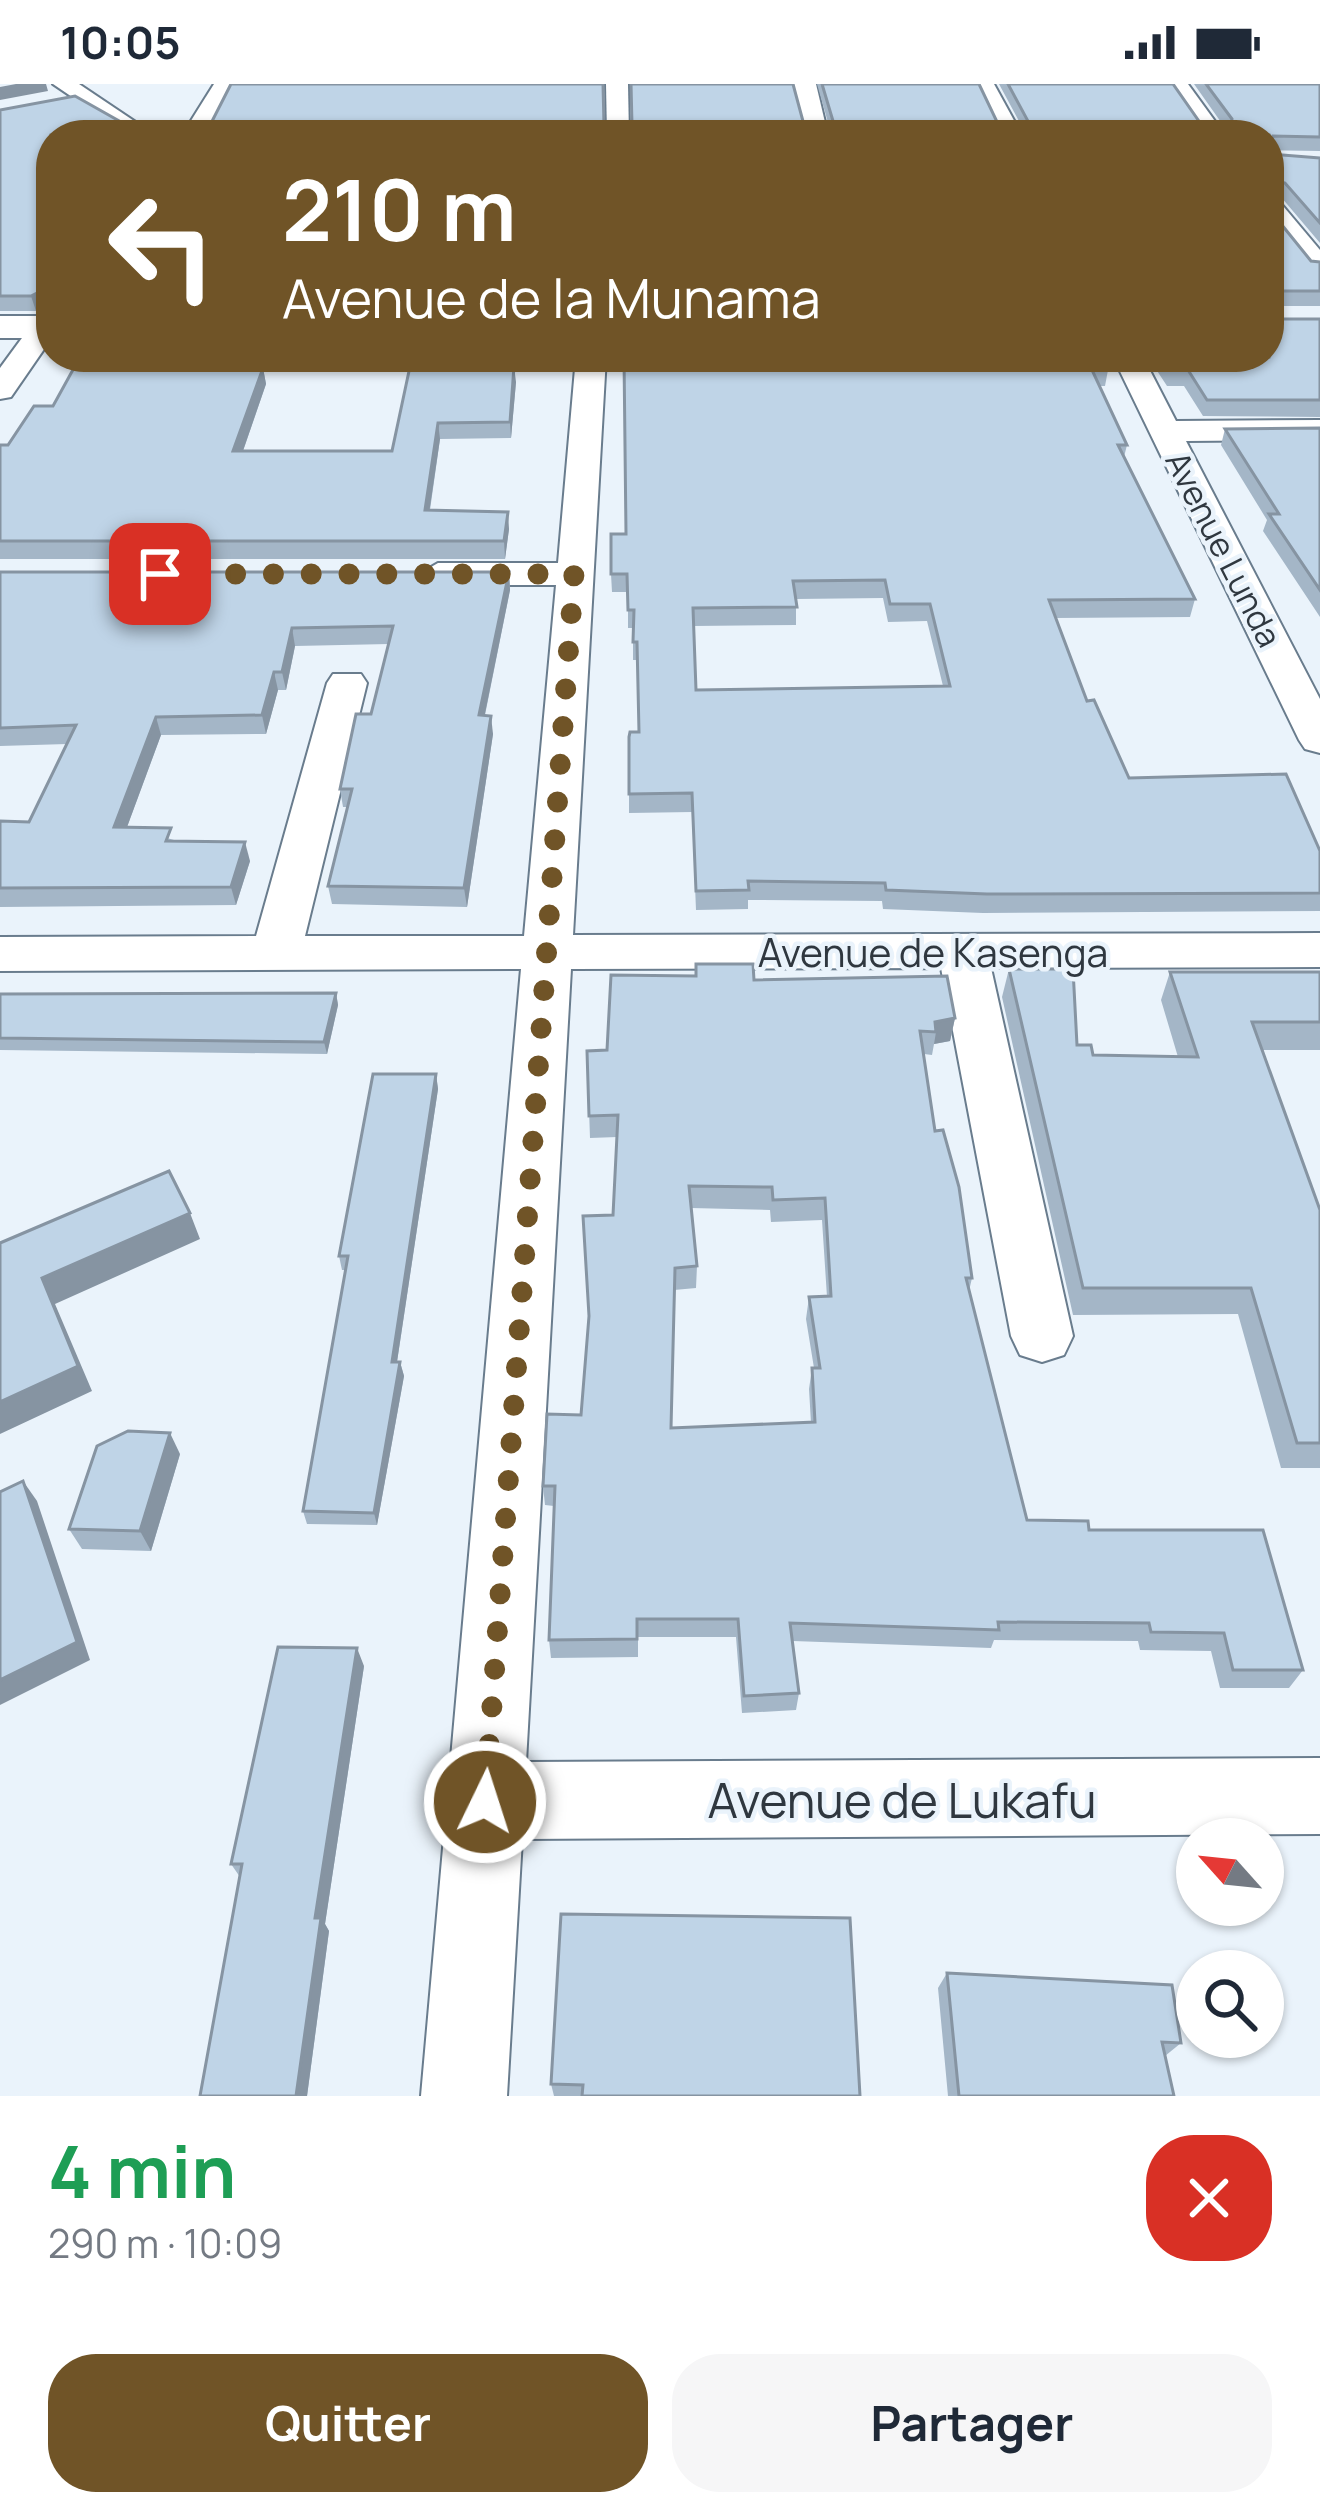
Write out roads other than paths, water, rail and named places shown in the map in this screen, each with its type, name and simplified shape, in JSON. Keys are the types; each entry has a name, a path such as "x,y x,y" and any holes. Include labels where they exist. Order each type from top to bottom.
{"street":[{"path":"64,84 122,120"},
{"path":"203,120 225,84"},
{"path":"617,84 617,120"},
{"path":"805,84 813,120"},
{"path":"983,84 1002,120"},
{"path":"1177,84 1203,120"},
{"path":"43,104 86,96"},
{"path":"1284,223 1320,267"},
{"path":"0,327 36,325"},
{"path":"0,390 36,342"},
{"path":"464,2096 590,372"},
{"name":"Avenue Lunda","path":"1136,372 1320,740"},
{"path":"1165,431 1320,430"},
{"path":"406,574 574,574"},
{"path":"276,952 347,683"},
{"name":"Avenue de Kasenga","path":"0,954 1320,950"},
{"path":"962,952 1042,1336"},
{"name":"Avenue de Lukafu","path":"485,1802 1320,1796"}]}
